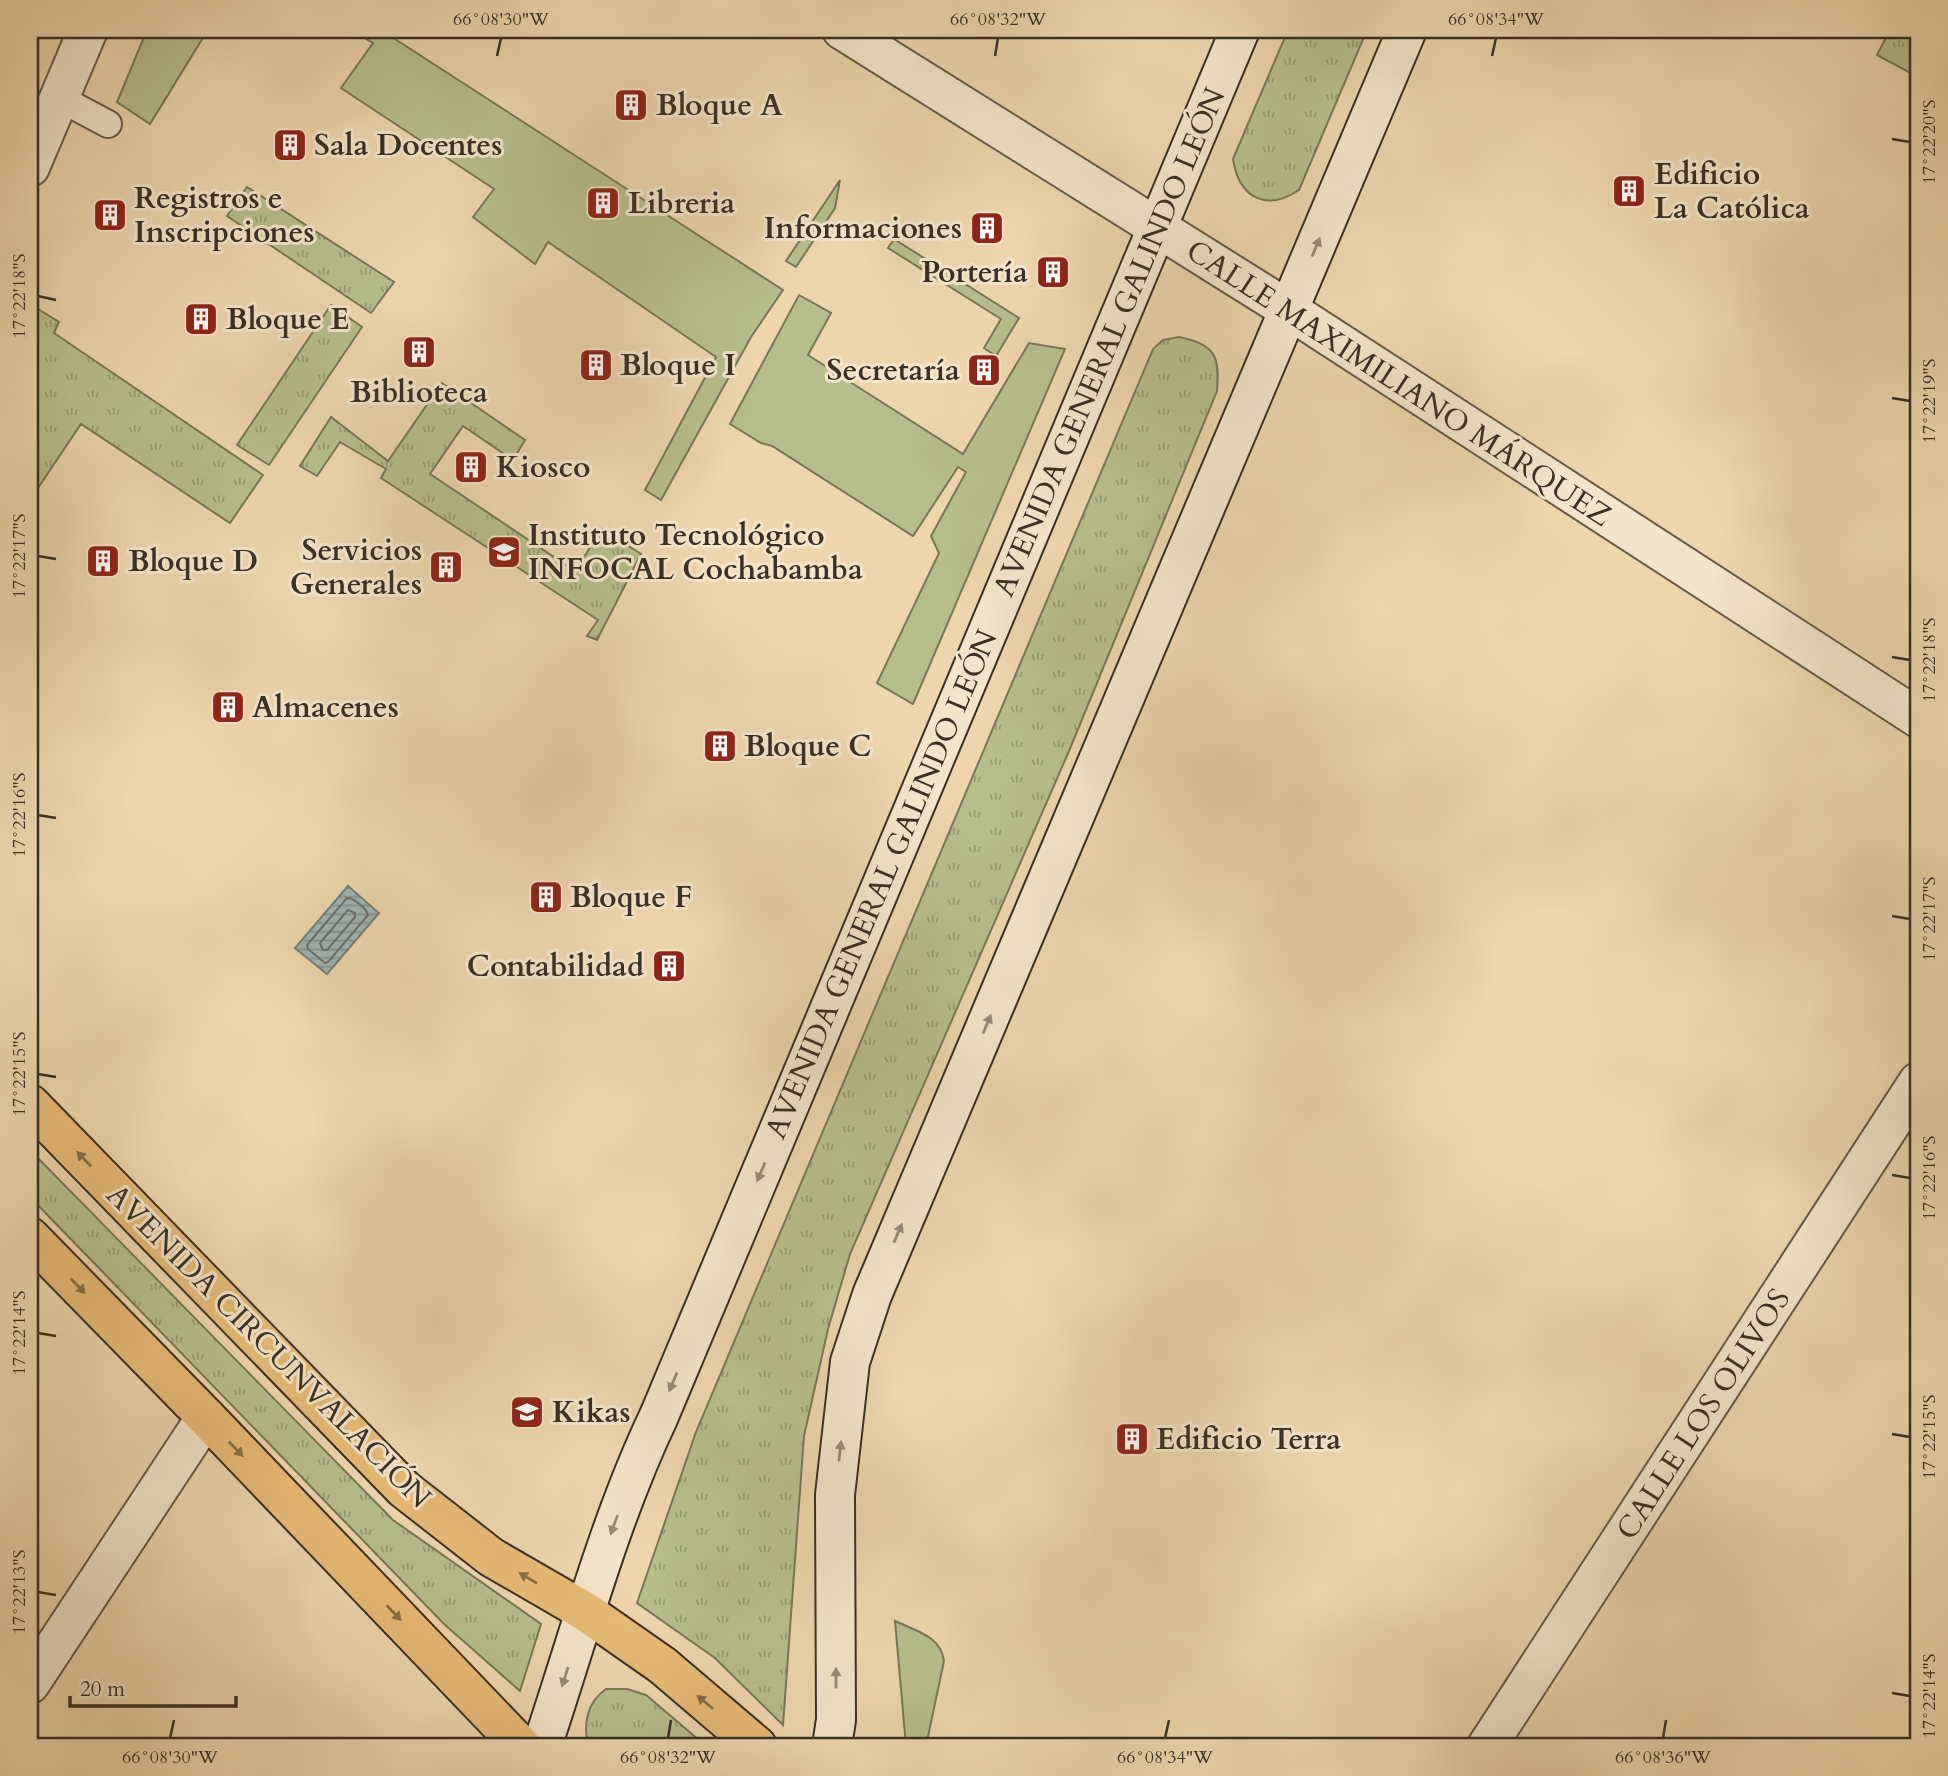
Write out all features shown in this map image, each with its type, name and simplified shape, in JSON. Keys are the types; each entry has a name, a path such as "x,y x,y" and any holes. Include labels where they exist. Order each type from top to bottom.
{"highway":[{"name":"AVENIDA CIRCUNVALACIÓN","path":"30,1104 404,1489 492,1557 586,1612 662,1665 757,1746"},
{"path":"30,1237 521,1746"}],"main road":[{"path":"30,167 88,30"},
{"name":"CALLE MAXIMILIANO MÁRQUEZ","path":"842,30 925,79 1289,310 1918,718"},
{"name":"AVENIDA GENERAL GALINDO LEÓN","path":"542,1746 637,1461 659,1416 1241,30"},
{"path":"832,1746 836,1720 835,1495 850,1362 872,1295 1407,30"},
{"name":"CALLE LOS OLIVOS","path":"1487,1746 1918,1082"},
{"path":"30,1684 206,1417"}],"lane":[{"path":"59,98 108,124"}],"green space":[{"path":"147,30 193,30 204,36 150,124 117,102"},
{"path":"351,30 381,30 783,290 751,337 661,500 645,490 716,357 548,242 535,264 473,217 494,189 341,88 373,43"},
{"path":"1288,30 1367,30 1299,190 1287,197 1265,200 1248,192 1236,172 1233,159"},
{"path":"1890,30 1918,30 1918,77 1877,55"},
{"path":"840,180 835,208 796,267 786,261"},
{"path":"247,187 394,282 371,313 227,216"},
{"path":"894,239 1019,318 996,356 984,348 1001,319 888,248"},
{"path":"799,295 831,313 808,355 963,454 1029,343 1065,349 913,704 877,683 939,553 931,536 966,472 958,467 913,536 772,446 761,443 730,424"},
{"path":"331,305 362,327 269,465 237,445"},
{"path":"33,306 59,322 54,333 263,475 230,523 81,424 30,500 30,315"},
{"path":"1179,337 1201,343 1213,353 1217,369 1217,391 1069,751 850,1254 828,1329 804,1436 783,1725 715,1658 637,1603 696,1432 1153,349 1163,340"},
{"path":"442,383 525,440 513,460 463,426 430,474 575,571 602,529 641,554 597,640 587,636 598,620 381,478 386,469 340,442 317,476 300,466 331,417 388,461"},
{"path":"30,1150 393,1520 541,1624 520,1691 444,1624 30,1197"},
{"path":"895,1621 933,1640 944,1661 926,1746 906,1746"},
{"path":"606,1689 627,1689 646,1695 706,1746 588,1746 588,1714 594,1700"}],"water":[{"path":"348,886 379,913 327,974 295,948"}],"place":[{"name":"Bloque A","path":"631,105"},
{"name":"Sala Docentes","path":"290,145"},
{"name":"Edificio La Católica","path":"1629,191"},
{"name":"Libreria","path":"603,203"},
{"name":"Registros e Inscripciones","path":"110,215"},
{"name":"Informaciones","path":"987,228"},
{"name":"Portería","path":"1053,272"},
{"name":"Bloque E","path":"201,319"},
{"name":"Biblioteca","path":"419,352"},
{"name":"Bloque I","path":"596,365"},
{"name":"Secretaría","path":"984,370"},
{"name":"Kiosco","path":"471,467"},
{"name":"Instituto Tecnológico INFOCAL Cochabamba","path":"504,552"},
{"name":"Bloque D","path":"103,561"},
{"name":"Servicios Generales","path":"446,567"},
{"name":"Almacenes","path":"228,707"},
{"name":"Bloque C","path":"720,746"},
{"name":"Bloque F","path":"546,897"},
{"name":"Contabilidad","path":"669,966"},
{"name":"Kikas","path":"527,1412"},
{"name":"Edificio Terra","path":"1132,1439"}]}
